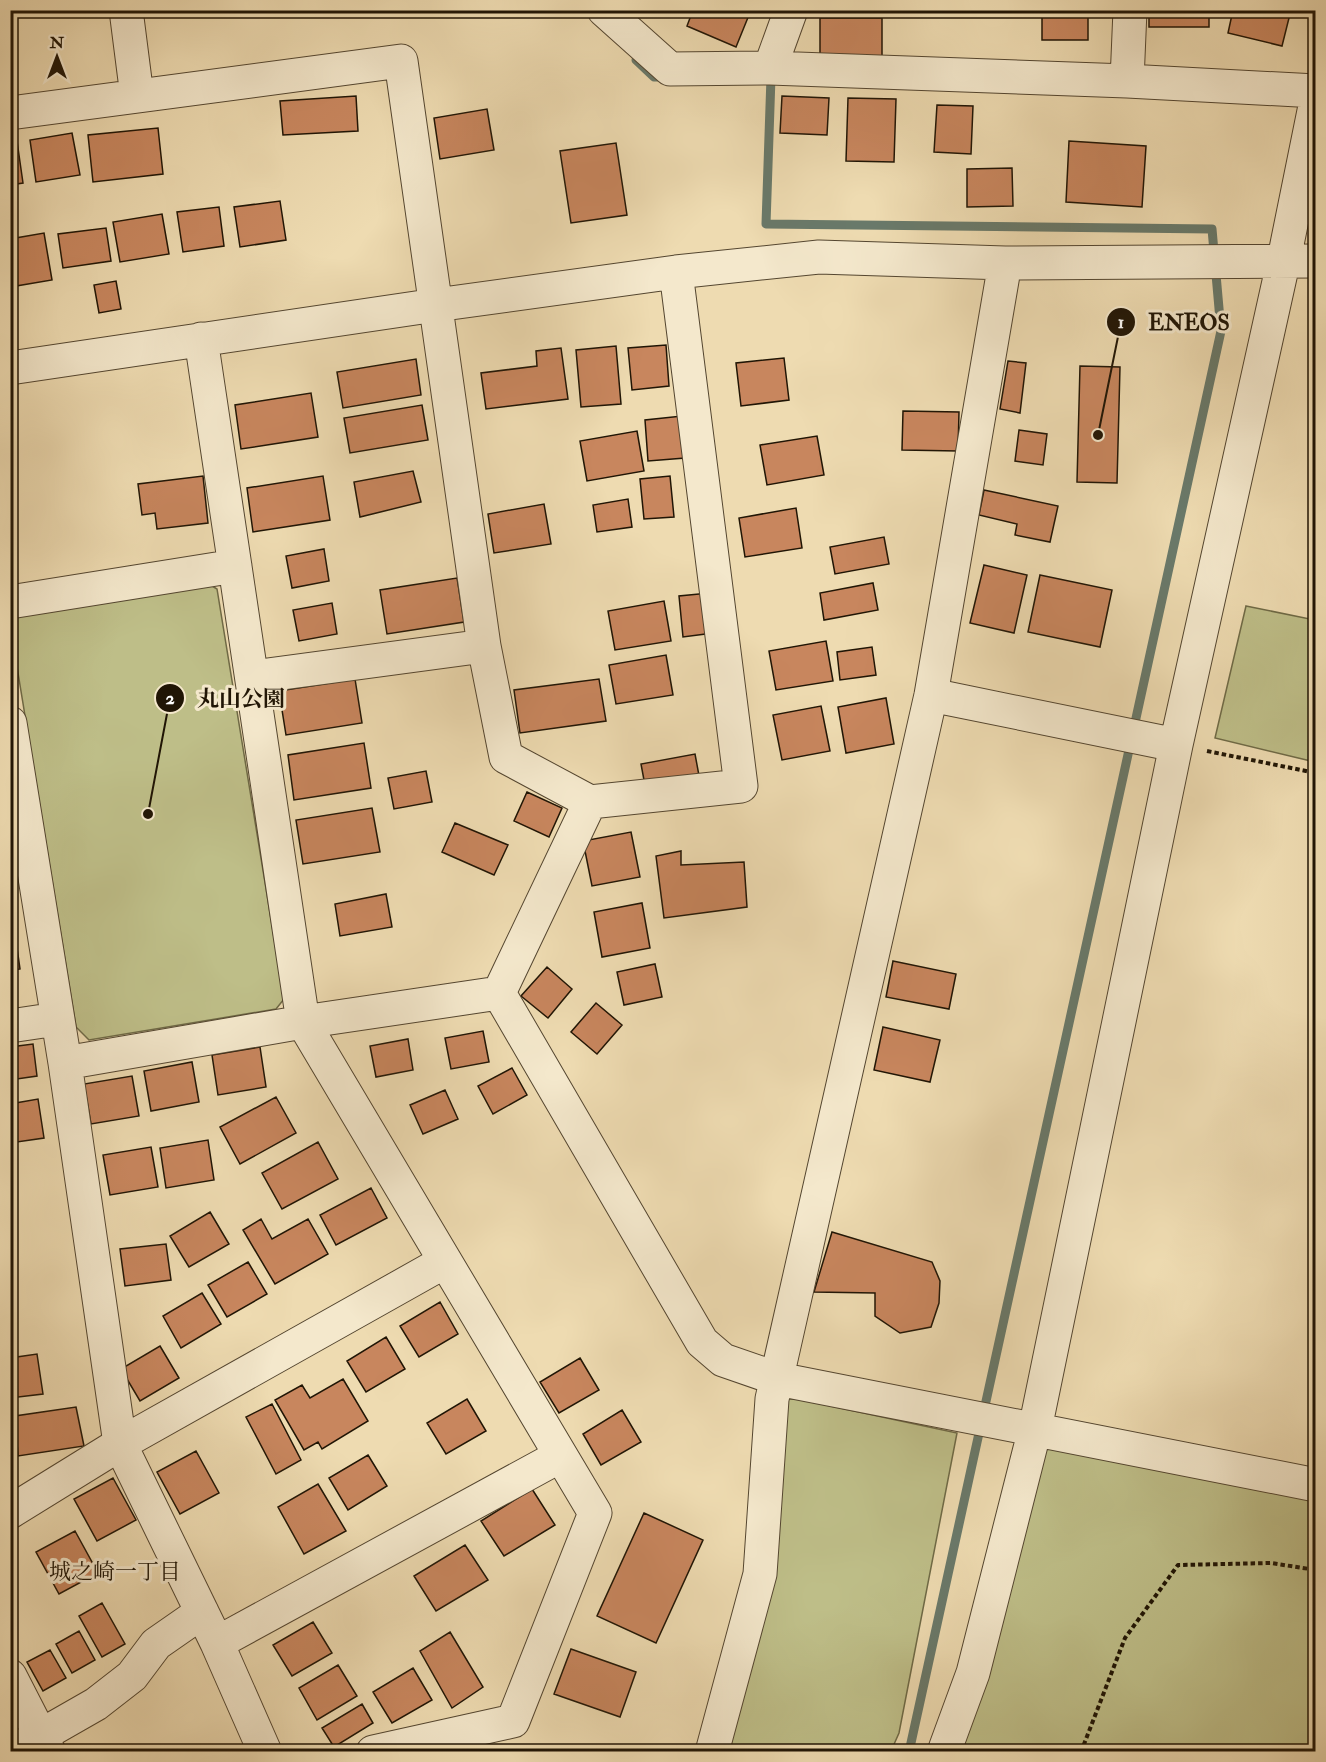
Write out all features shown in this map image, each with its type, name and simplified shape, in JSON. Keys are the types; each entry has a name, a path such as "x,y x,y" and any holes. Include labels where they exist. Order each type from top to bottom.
{"street":[{"path":"126,10 137,96"},
{"path":"604,10 670,69 770,68 1127,81 1316,91"},
{"path":"770,68 791,10"},
{"path":"1127,81 1130,10"},
{"path":"10,113 401,61 484,646 506,757 590,802 741,786 676,272"},
{"path":"944,1752 973,1673 1035,1429 1176,745 1300,260 1316,100"},
{"path":"10,368 676,272 819,257 1005,262 1300,260"},
{"path":"712,1752 760,1574 772,1399 931,695 1005,262"},
{"path":"201,339 303,1022 595,1513 513,1721 373,1752"},
{"path":"10,602 235,566"},
{"path":"253,678 484,646"},
{"path":"931,695 1176,745"},
{"path":"10,723 17,804 65,1063 120,1444 217,1642 265,1752"},
{"path":"499,993 590,802"},
{"path":"65,1063 303,1022 499,993"},
{"path":"499,993 702,1342 723,1360 778,1379 1316,1485"},
{"path":"10,1026 57,1019"},
{"path":"10,1512 120,1444 444,1262"},
{"path":"217,1642 560,1456"},
{"path":"12,1752 45,1743 132,1676 156,1644 202,1612"},
{"path":"10,1676 45,1743"}],"path":[{"path":"1176,745 1316,773"},
{"path":"1081,1752 1125,1638 1178,1564 1271,1563 1316,1570"}],"green space":[{"path":"204,581 217,589 284,999 276,1009 89,1040 76,1027 10,624 21,611"},
{"path":"1246,606 1315,620 1315,762 1215,738"},
{"path":"772,1399 798,1399 957,1433 899,1733 891,1751 705,1752 736,1662"},
{"path":"1035,1429 1315,1485 1315,1751 961,1752"}],"building":[{"path":"693,10 751,10 736,47 687,26"},
{"path":"1042,10 1088,10 1088,40 1042,40"},
{"path":"1149,10 1209,10 1209,27 1149,27"},
{"path":"1233,10 1291,10 1282,46 1228,33"},
{"path":"820,18 882,18 882,57 820,57"},
{"path":"356,96 358,131 283,135 280,101"},
{"path":"782,96 829,98 827,135 780,133"},
{"path":"848,98 896,99 894,162 846,161"},
{"path":"937,105 973,106 971,154 934,152"},
{"path":"487,109 494,150 440,159 434,118"},
{"path":"158,128 163,174 93,182 88,135"},
{"path":"72,133 80,175 36,182 30,140"},
{"path":"17,141 23,183 10,185 10,142"},
{"path":"1069,141 1146,146 1142,207 1066,202"},
{"path":"616,143 627,215 571,223 560,151"},
{"path":"1012,168 1013,206 967,207 967,169"},
{"path":"280,201 286,240 240,247 234,207"},
{"path":"219,207 224,246 183,252 177,212"},
{"path":"162,214 169,254 120,262 113,222"},
{"path":"106,228 111,261 63,268 58,234"},
{"path":"44,233 52,280 10,287 10,239"},
{"path":"116,281 121,309 99,313 94,285"},
{"path":"666,345 669,386 632,390 628,348"},
{"path":"616,346 621,404 581,407 576,350"},
{"path":"561,348 568,399 486,409 481,373 537,366 536,351"},
{"path":"784,358 789,400 741,406 736,363"},
{"path":"416,359 421,395 343,408 337,372"},
{"path":"1008,361 1026,363 1020,413 1000,409"},
{"path":"1080,366 1120,367 1117,483 1077,482"},
{"path":"311,393 318,437 241,449 235,405"},
{"path":"422,405 428,440 350,453 344,418"},
{"path":"903,411 959,412 958,451 902,450"},
{"path":"682,416 685,458 648,461 645,420"},
{"path":"1019,430 1047,434 1043,465 1015,461"},
{"path":"637,431 644,471 587,481 580,441"},
{"path":"817,436 824,475 767,485 760,445"},
{"path":"413,471 421,502 360,517 354,482"},
{"path":"203,476 208,523 157,529 155,513 142,515 138,484"},
{"path":"323,476 330,520 253,532 247,488"},
{"path":"670,476 674,517 644,519 640,479"},
{"path":"984,490 1058,506 1050,542 1015,535 1017,524 979,515"},
{"path":"628,499 632,527 597,532 593,505"},
{"path":"544,504 551,544 494,553 488,514"},
{"path":"796,508 802,548 745,557 739,518"},
{"path":"884,537 889,564 835,574 830,547"},
{"path":"324,549 329,581 292,588 286,556"},
{"path":"984,565 1027,575 1014,633 970,623"},
{"path":"1040,575 1112,590 1100,647 1028,632"},
{"path":"457,578 464,622 387,634 380,590"},
{"path":"873,583 878,610 824,620 820,593"},
{"path":"709,593 713,633 683,637 679,596"},
{"path":"664,601 671,641 615,650 608,611"},
{"path":"332,603 337,634 299,641 293,610"},
{"path":"826,641 833,681 776,690 769,651"},
{"path":"872,647 876,675 840,680 837,652"},
{"path":"666,655 673,695 616,704 609,665"},
{"path":"355,679 362,723 286,735 279,691"},
{"path":"599,679 606,721 520,733 514,690"},
{"path":"886,698 894,744 846,753 838,707"},
{"path":"821,706 830,751 782,760 773,715"},
{"path":"364,743 371,788 294,800 288,755"},
{"path":"695,754 700,781 646,791 641,764"},
{"path":"426,771 432,802 394,809 388,778"},
{"path":"527,792 562,808 549,837 514,821"},
{"path":"372,808 380,852 303,864 296,820"},
{"path":"455,823 508,845 494,875 442,852"},
{"path":"631,832 640,877 592,886 583,841"},
{"path":"681,851 681,865 744,862 747,907 664,918 656,856"},
{"path":"386,894 392,927 340,936 335,904"},
{"path":"642,903 650,948 602,957 594,912"},
{"path":"10,927 14,927 20,969 10,971"},
{"path":"893,961 956,974 949,1009 886,997"},
{"path":"655,964 662,997 624,1005 617,972"},
{"path":"547,967 572,989 548,1018 521,996"},
{"path":"596,1003 622,1025 597,1054 571,1032"},
{"path":"883,1027 940,1040 930,1082 874,1070"},
{"path":"483,1031 489,1062 451,1069 445,1038"},
{"path":"408,1039 413,1070 376,1077 370,1046"},
{"path":"33,1044 37,1076 10,1080 10,1047"},
{"path":"260,1047 266,1087 218,1095 212,1055"},
{"path":"192,1062 199,1102 151,1111 144,1071"},
{"path":"512,1068 527,1095 493,1114 478,1086"},
{"path":"132,1076 139,1116 91,1124 84,1084"},
{"path":"445,1090 458,1119 423,1134 410,1105"},
{"path":"276,1097 296,1133 240,1164 220,1127"},
{"path":"38,1099 44,1138 10,1143 10,1104"},
{"path":"208,1140 214,1180 166,1188 160,1148"},
{"path":"318,1142 338,1179 282,1209 262,1173"},
{"path":"151,1147 158,1187 110,1195 103,1155"},
{"path":"371,1188 387,1218 336,1245 320,1215"},
{"path":"210,1212 229,1244 189,1267 170,1236"},
{"path":"261,1219 272,1239 308,1219 328,1254 275,1284 243,1230"},
{"path":"832,1232 932,1262 940,1281 939,1303 931,1327 900,1333 875,1316 875,1293 814,1292"},
{"path":"166,1244 171,1280 125,1286 120,1249"},
{"path":"248,1262 267,1294 227,1317 208,1285"},
{"path":"202,1293 221,1324 181,1348 163,1316"},
{"path":"440,1302 458,1334 419,1357 400,1326"},
{"path":"386,1337 405,1369 366,1392 347,1361"},
{"path":"160,1346 179,1378 140,1401 121,1369"},
{"path":"37,1354 43,1394 10,1398 10,1358"},
{"path":"580,1358 599,1390 559,1413 540,1382"},
{"path":"343,1379 368,1421 322,1449 318,1442 304,1450 275,1400 302,1385 310,1398"},
{"path":"467,1399 486,1431 446,1454 427,1423"},
{"path":"272,1404 301,1460 276,1474 246,1417"},
{"path":"76,1407 84,1446 18,1456 15,1416"},
{"path":"622,1410 641,1442 601,1465 583,1434"},
{"path":"196,1451 219,1493 180,1514 157,1472"},
{"path":"368,1455 387,1486 348,1510 329,1478"},
{"path":"113,1478 136,1520 97,1541 74,1499"},
{"path":"318,1484 346,1531 304,1554 278,1507"},
{"path":"532,1489 555,1525 504,1556 481,1521"},
{"path":"644,1513 703,1540 656,1643 597,1616"},
{"path":"75,1531 98,1573 59,1594 36,1552"},
{"path":"465,1545 488,1580 436,1611 414,1576"},
{"path":"102,1603 125,1644 102,1657 79,1616"},
{"path":"313,1622 332,1653 292,1676 273,1645"},
{"path":"79,1631 95,1660 72,1673 56,1644"},
{"path":"450,1632 483,1687 452,1708 420,1651"},
{"path":"571,1649 636,1672 620,1717 554,1694"},
{"path":"50,1650 66,1678 43,1691 27,1662"},
{"path":"338,1665 357,1696 317,1720 299,1688"},
{"path":"413,1668 432,1700 392,1723 373,1692"},
{"path":"362,1704 373,1723 334,1747 322,1728"}],"waterway":[{"path":"636,60 654,77 666,77"},
{"path":"767,77 771,77 766,224 1212,229 1221,331 909,1752"}],"place":[{"name":"ENEOS","path":"1098,435"},
{"name":"丸山公園","path":"148,814"}],"district":[{"name":"城之崎一丁目","path":"115,1572"}]}
